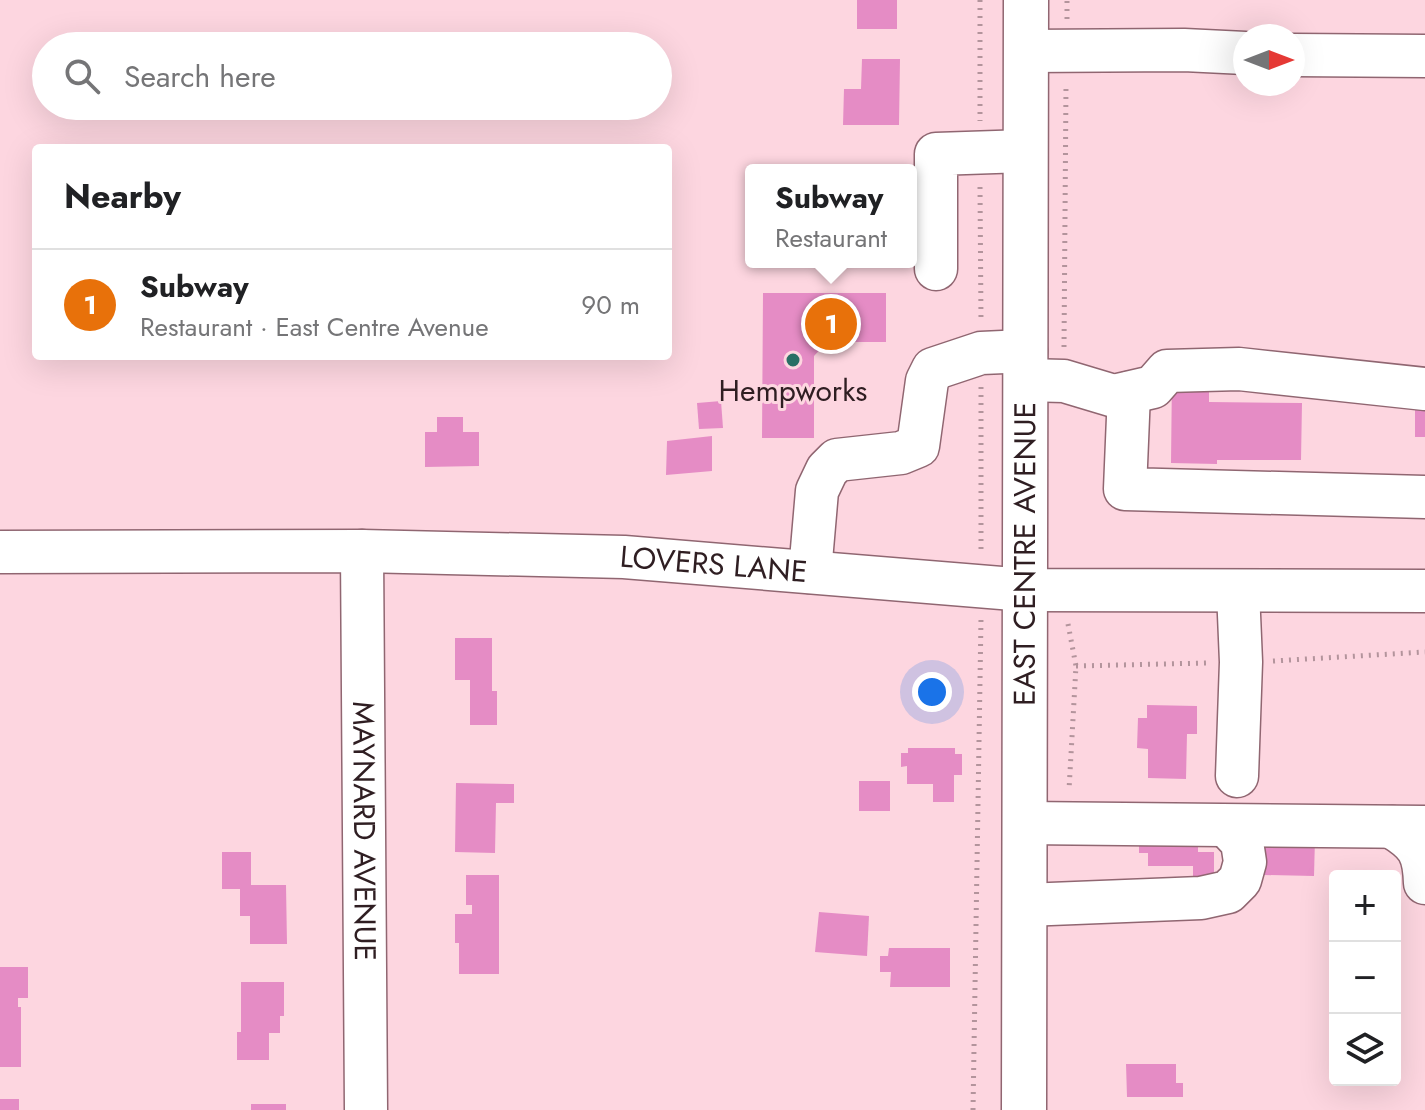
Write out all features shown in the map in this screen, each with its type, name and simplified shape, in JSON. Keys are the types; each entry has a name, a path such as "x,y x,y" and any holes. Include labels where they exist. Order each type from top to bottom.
{"main road":[{"name":"EAST CENTRE AVENUE","path":"1024,1110 1026,0"}],"street":[{"path":"1026,51 1233,52"},
{"path":"1305,55 1425,56"},
{"path":"936,269 936,154 1026,151"},
{"path":"810,572 817,491 827,470 837,460 901,453 918,446 927,381 933,369 981,353 1114,396 1153,387 1167,371 1239,369 1425,389"},
{"path":"1129,393 1125,489 1425,497"},
{"name":"LOVERS LANE","path":"0,552 362,551 624,557 1026,590 1425,591"},
{"name":"MAYNARD AVENUE","path":"362,551 366,1110"},
{"path":"1237,776 1241,662 1238,591"},
{"path":"1025,823 1408,827 1424,863 1425,883"},
{"path":"1025,905 1201,898 1228,892 1240,880 1245,862 1242,842 1227,826"}],"building":[{"path":"857,0 897,0 897,29 857,29"},
{"path":"862,59 900,59 899,125 843,125 844,89 861,89"},
{"path":"763,293 886,293 886,342 827,342 814,356 814,438 762,438"},
{"path":"1172,374 1209,374 1209,402 1302,403 1301,460 1171,463"},
{"path":"721,401 723,428 699,429 697,403"},
{"path":"1415,404 1425,404 1425,437 1415,437"},
{"path":"437,417 463,417 463,432 479,432 479,466 425,467 425,432 437,432"},
{"path":"712,436 712,471 666,475 667,441"},
{"path":"455,638 492,638 492,691 497,691 497,725 470,725 470,680 455,680"},
{"path":"1147,705 1197,706 1197,734 1187,734 1186,779 1148,778 1148,749 1137,748 1138,718 1147,718"},
{"path":"908,748 955,748 955,754 962,754 962,775 954,775 954,802 933,802 933,784 907,784 907,766 901,767 901,753 908,753"},
{"path":"859,781 890,781 890,811 859,811"},
{"path":"456,783 514,784 514,803 496,803 495,853 455,852"},
{"path":"1139,831 1198,831 1198,852 1214,852 1214,878 1193,878 1193,866 1148,866 1148,853 1139,853"},
{"path":"1264,837 1315,838 1314,876 1264,875"},
{"path":"222,852 251,852 251,885 286,885 287,944 250,944 250,916 240,916 240,889 222,889"},
{"path":"466,875 499,875 499,974 459,974 455,914 472,914 472,905 466,905"},
{"path":"819,912 869,916 867,956 815,952"},
{"path":"889,948 950,948 950,987 890,987 891,972 880,972 880,956 888,956"},
{"path":"0,967 28,967 28,998 18,998 18,1007 21,1007 21,1067 0,1067"},
{"path":"241,982 284,982 284,1016 280,1016 280,1033 269,1033 269,1060 237,1060 237,1032 241,1032"},
{"path":"1126,1064 1176,1064 1176,1083 1183,1083 1183,1097 1127,1097"},
{"path":"0,1099 19,1099 19,1110 0,1110"},
{"path":"251,1104 286,1104 286,1110 251,1110"}],"place":[{"name":"Subway","path":"831,324"},
{"name":"Hempworks","path":"793,360"}]}
